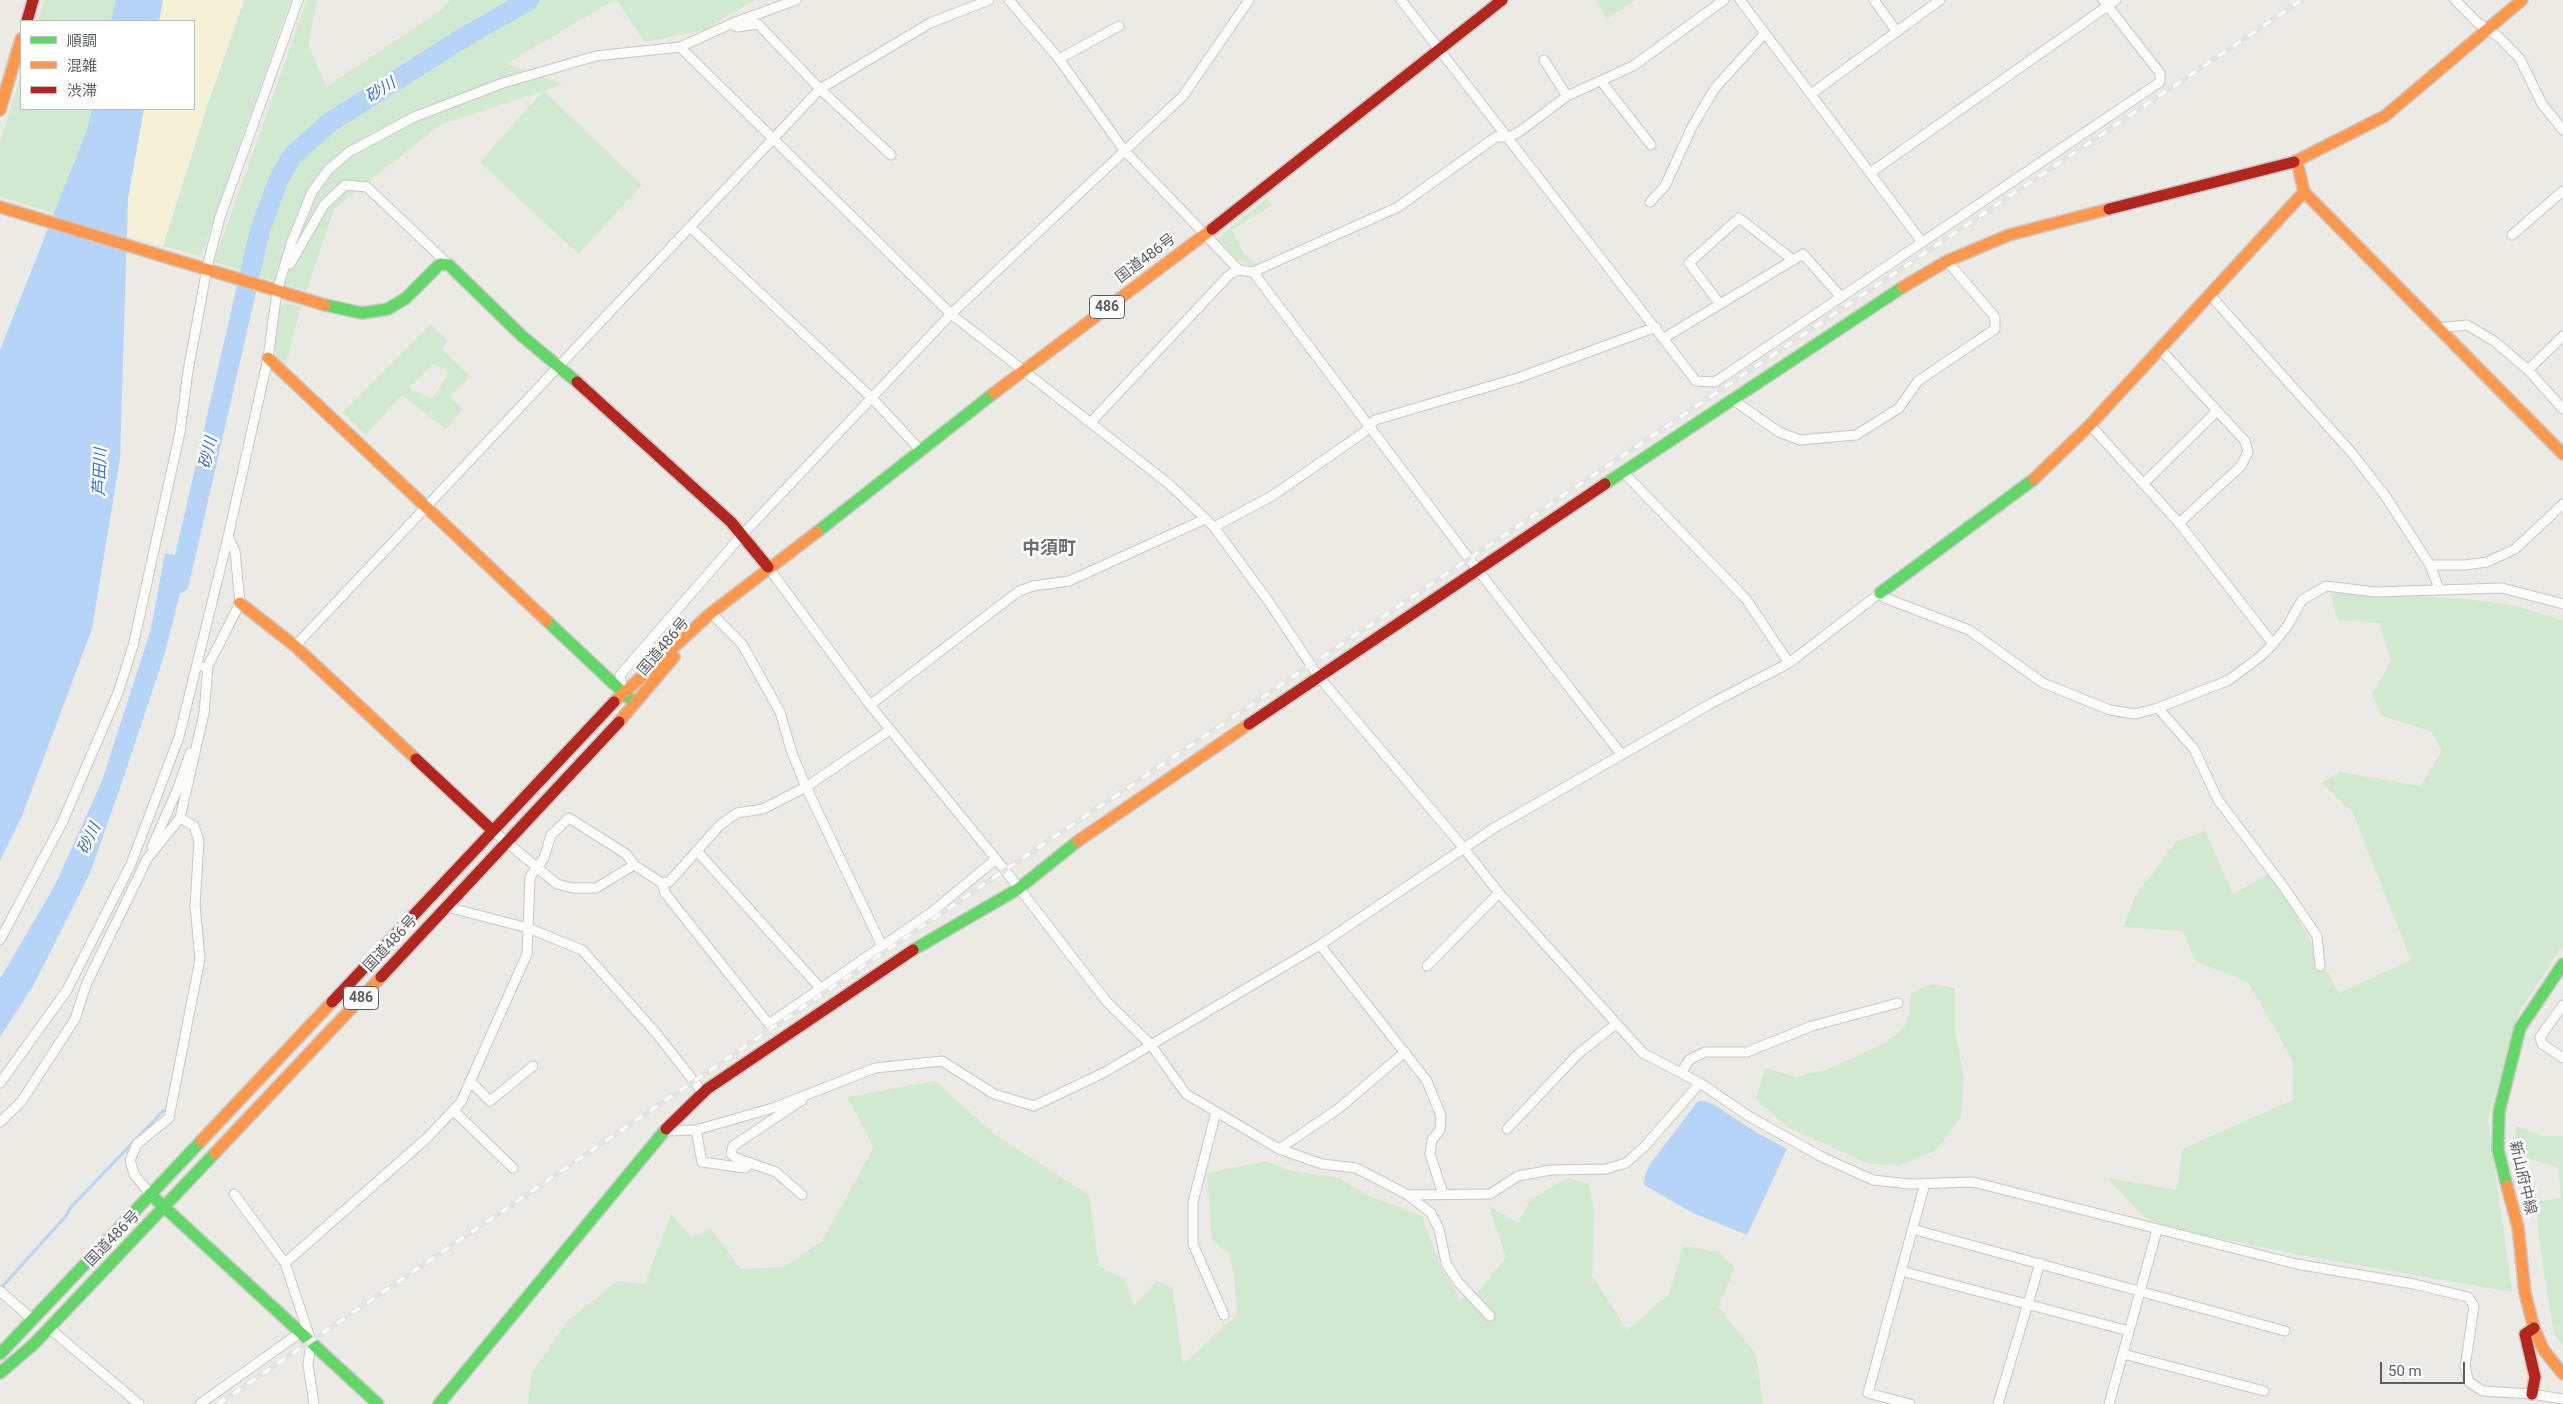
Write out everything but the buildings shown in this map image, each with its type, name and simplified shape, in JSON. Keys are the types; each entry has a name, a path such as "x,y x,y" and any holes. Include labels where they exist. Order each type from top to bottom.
{"main road":[{"path":"27,20 33,0"},
{"name":"国道486号","path":"0,1354 623,693 711,613 768,567 921,451 1022,370 1205,234 1502,0"},
{"path":"439,1404 664,1131 703,1093 926,941 1018,889 1094,829 1883,299 1947,261 2009,235 2297,161 2386,116 2522,0"},
{"path":"0,110 20,42"},
{"path":"2297,161 2304,192 2563,454"},
{"path":"1880,593 2030,484 2090,426 2304,192"},
{"path":"0,207 310,302 362,313 388,309 406,298 440,264 448,265 522,336 732,522 768,567"},
{"path":"268,358 636,704"},
{"path":"240,603 295,646 492,830"},
{"name":"国道486号","path":"0,1373 49,1328 507,844 636,704 711,613"},
{"name":"新山府中線","path":"2563,964 2520,1028 2498,1112 2498,1150 2518,1228 2525,1293 2534,1328 2543,1349 2563,1374"},
{"path":"150,1194 378,1404"},
{"path":"2532,1394 2535,1377 2525,1334 2534,1328"}],"street":[{"path":"0,940 62,823 118,693 133,646 180,432 205,270 220,217 298,0"},
{"path":"0,1083 67,990 131,864 179,737 228,538 268,358 272,290 312,192 328,170 348,152 414,117 503,83 596,56 680,47 733,22 796,0"},
{"path":"295,646 820,89 930,23 989,0"},
{"path":"1009,0 1059,59 1124,150 1240,270"},
{"path":"623,693 620,675 742,535 951,314 1183,96 1249,0"},
{"path":"1401,0 1509,137 1696,381 1715,382 2160,82 2160,73 2105,3"},
{"path":"1091,422 1230,274 1240,270 1253,272 1398,206 1496,137 1509,137 1520,132 1567,96 1633,66 1724,0"},
{"path":"1740,0 1922,242"},
{"path":"1874,0 1897,32"},
{"path":"1811,94 1940,0"},
{"path":"1870,174 2105,3 2116,0"},
{"path":"2454,0 2478,23 2500,38 2520,59 2542,104 2563,130"},
{"path":"733,22 737,27 758,24 820,89 891,155"},
{"path":"1059,59 1119,26"},
{"path":"1650,202 1666,186 1692,127 1716,88 1765,33"},
{"path":"680,47 951,314 1169,484 1214,528 1269,602 1319,677 1463,847 1499,894 1643,1053 1700,1083 1750,1118 1824,1158 1873,1180 1924,1184 1973,1182 2296,1264 2414,1284 2468,1297 2474,1306 2465,1367 2469,1382 2483,1391 2532,1394 2563,1399"},
{"path":"1544,60 1567,96"},
{"path":"1601,81 1652,145"},
{"path":"272,290 324,204 346,185 367,187 448,265"},
{"path":"2512,236 2563,191"},
{"path":"1720,304 1689,262 1739,218 1793,260"},
{"path":"690,227 872,398 921,451"},
{"path":"1664,338 1803,254 1841,297"},
{"path":"1733,400 1778,432 1800,440 1856,435 1899,408 1918,381 1994,329 1995,317 1947,261"},
{"path":"1253,272 1478,570 1621,754"},
{"path":"2210,295 2352,453 2386,497 2430,565 2439,589"},
{"path":"2438,328 2466,325 2494,341 2528,370 2563,408"},
{"path":"1214,528 1272,496 1363,434 1375,420 1518,378 1656,327"},
{"path":"2528,370 2563,336"},
{"path":"2160,349 2245,441 2248,452 2241,466 2179,523"},
{"path":"2143,484 2217,411"},
{"path":"2090,426 2179,523 2273,644"},
{"path":"1624,473 1746,599 1790,663"},
{"path":"2430,565 2465,565 2487,562 2515,549 2563,504"},
{"path":"870,705 1019,591 1033,586 1069,581 1205,519"},
{"path":"147,859 180,818 204,713 208,666 240,603 235,550 228,538"},
{"path":"768,567 870,705 996,859 1107,1002 1152,1045 1186,1094 1279,1149 1322,1164 1356,1168 1408,1195 1431,1213 1439,1229 1446,1263 1458,1282 1490,1316"},
{"path":"664,1131 696,1130 773,1108 875,1068 942,1061 994,1094 1034,1106 1105,1072 1152,1045 1320,946 1463,847 1621,754 1710,704 1790,663 1880,593 1885,598 1969,630 2043,683 2110,710 2134,714 2158,708 2229,680 2261,656 2273,644 2288,625 2302,600 2326,586 2375,592 2502,588 2563,604"},
{"path":"711,613 742,644 780,712 792,753 806,787 882,946"},
{"path":"196,668 208,666"},
{"path":"2158,708 2194,749 2218,800 2283,886 2317,936 2320,966"},
{"path":"0,1122 21,1102 75,1019 86,985 147,859 178,788 204,713"},
{"path":"285,1263 427,1138 461,1102 526,954 530,877 544,858 552,835 569,818 626,854 634,866 662,882 669,882 720,824 737,813 763,809 806,787 890,730"},
{"path":"150,1194 134,1174 130,1160 137,1144 169,1118 200,959 195,905 199,841 194,826 180,818"},
{"path":"492,830 507,844 538,866 557,884 572,888 596,888 634,866"},
{"path":"697,851 821,988"},
{"path":"662,882 665,893 769,1024 932,912 996,859"},
{"path":"1427,966 1499,894"},
{"path":"447,907 528,928 582,950 656,1033 703,1093"},
{"path":"1320,946 1427,1081 1440,1116 1440,1130 1432,1140 1430,1154 1443,1194"},
{"path":"1680,1073 1689,1060 1704,1052 1747,1052 1812,1026 1898,1003"},
{"path":"2563,1005 2540,1037 2542,1044 2563,1058"},
{"path":"1507,1129 1578,1054 1616,1024"},
{"path":"1279,1149 1338,1109 1405,1052"},
{"path":"470,1081 490,1101 534,1066"},
{"path":"1408,1195 1490,1194 1518,1176 1550,1170 1606,1169 1626,1163 1644,1148 1700,1083"},
{"path":"802,1195 776,1172 731,1154 733,1146 801,1101 805,1096"},
{"path":"453,1110 513,1168"},
{"path":"1216,1112 1192,1202 1193,1244 1224,1315"},
{"path":"696,1130 702,1162 745,1168 751,1163"},
{"path":"1910,1404 1868,1393 1924,1184"},
{"path":"234,1194 285,1263 310,1341 308,1365 314,1404"},
{"path":"1912,1229 2285,1331"},
{"path":"2109,1404 2156,1230"},
{"path":"1998,1404 2040,1263"},
{"path":"1901,1271 2129,1331"},
{"path":"0,1291 33,1320"},
{"path":"49,1328 138,1404"},
{"path":"200,1404 301,1332"},
{"path":"2123,1354 2264,1391"}],"green space":[{"path":"45,0 116,0 111,20 38,20"},
{"path":"244,0 291,0 201,256 163,246 207,106"},
{"path":"307,0 317,0 308,46 327,87 441,10 450,0 614,0 506,64 562,84 544,91 642,185 578,254 480,162 543,91 440,125 334,209 306,291 214,262"},
{"path":"617,0 754,0 704,30 645,42"},
{"path":"1596,0 1635,0 1606,19"},
{"path":"20,78 20,110 92,110 87,130 55,213 0,197 0,144"},
{"path":"1266,199 1272,205 1232,230 1244,254 1259,265 1255,268 1235,258 1218,238"},
{"path":"284,304 301,306 285,367 281,364 274,347 279,310"},
{"path":"431,324 448,341 442,349 470,376 450,397 463,409 446,429 402,395 365,435 343,412","holes":["433,364 449,372 432,399 409,388"]},
{"path":"2330,590 2475,600 2511,605 2563,620 2563,945 2519,1012 2488,1120 2512,1292 2311,1257 2174,1229 2144,1217 2107,1178 2177,1190 2182,1149 2293,1100 2292,1059 2248,982 2196,962 2183,931 2123,927 2135,897 2176,842 2205,831 2233,894 2272,872 2339,993 2411,960 2353,813 2322,783 2340,772 2421,786 2442,750 2431,731 2382,716 2372,695 2391,661 2379,623 2337,620"},
{"path":"1932,984 1955,988 1955,1031 1964,1079 1961,1117 1935,1151 1899,1166 1867,1163 1789,1128 1756,1099 1765,1068 1797,1077 1828,1069 1887,1042 1904,1027 1909,1015 1911,993"},
{"path":"935,1081 993,1133 1089,1196 1099,1266 1125,1279 1134,1306 1157,1281 1172,1287 1183,1365 1237,1314 1234,1272 1229,1254 1212,1240 1207,1173 1267,1161 1287,1170 1339,1178 1369,1196 1422,1216 1441,1267 1460,1299 1481,1289 1506,1257 1489,1206 1518,1223 1531,1199 1568,1178 1589,1184 1594,1209 1592,1275 1627,1331 1669,1294 1683,1246 1719,1252 1735,1268 1718,1307 1756,1354 1763,1404 528,1404 532,1372 568,1321 617,1281 645,1284 671,1214 691,1237 711,1229 741,1269 784,1267 822,1241 874,1147 847,1097"},
{"path":"2516,1126 2543,1136 2563,1136 2563,1345 2554,1334 2539,1238 2536,1202 2561,1198 2558,1167 2515,1155"}],"sand":[{"path":"163,0 244,0 207,106 163,246 128,236 128,198 144,110 195,110 195,20 159,20"}],"water":[{"path":"116,0 163,0 159,20 111,20"},
{"name":"芦田川","path":"92,110 144,110 128,198 120,458 92,629 22,816 0,861 0,350 87,130"},
{"path":"165,553 189,558 164,656 120,788 90,873 33,986 0,1037 0,979 55,885 102,781 151,629"},
{"path":"1698,1101 1705,1101 1716,1106 1757,1133 1787,1149 1747,1235 1693,1213 1644,1185 1645,1175 1651,1163"}],"waterway":[{"name":"砂川","path":"179,583 260,230 279,179 292,156 329,123 458,41 529,0"},
{"path":"0,1289 66,1216 71,1207 164,1110"}],"railway":[{"path":"218,1404 1005,870 2302,0"}],"traffic: fast":[{"path":"325,305 362,313 388,309 406,298 440,264 449,265 522,336 577,382"},
{"path":"1605,484 1903,287"},
{"path":"817,532 994,393"},
{"path":"1880,593 2034,479"},
{"path":"547,621 630,699"},
{"path":"913,950 1018,889 1078,841"},
{"path":"2507,1186 2498,1150 2499,1112 2520,1028 2563,964"},
{"path":"439,1404 666,1129"},
{"path":"0,1354 201,1141"},
{"path":"0,1373 34,1344 215,1153"},
{"path":"150,1194 378,1404"}],"traffic: slow":[{"path":"2294,162 2385,116 2522,0"},
{"path":"0,110 20,42"},
{"path":"2297,161 2304,192 2563,454"},
{"path":"2034,479 2090,425 2304,192"},
{"path":"0,207 325,305"},
{"path":"1903,287 1947,261 2009,235 2109,209"},
{"path":"994,393 1212,229"},
{"path":"268,358 547,621"},
{"path":"614,702 711,613 817,532"},
{"path":"240,603 295,646 416,759"},
{"path":"619,722 674,657"},
{"path":"1078,841 1249,724"},
{"path":"215,1153 381,977"},
{"path":"201,1141 332,1002"},
{"path":"2507,1186 2518,1227 2525,1293 2534,1328 2543,1349 2563,1374"}],"traffic: jam":[{"path":"27,20 33,0"},
{"path":"1212,229 1502,0"},
{"path":"2109,209 2294,162"},
{"path":"577,382 731,522 768,567"},
{"path":"1249,724 1605,484"},
{"path":"332,1002 614,702"},
{"path":"381,977 619,722"},
{"path":"416,759 492,830"},
{"path":"666,1129 707,1089 913,950"},
{"path":"2532,1394 2535,1377 2525,1334 2534,1328"}],"district":[{"name":"中須町","path":"1049,549"}]}
